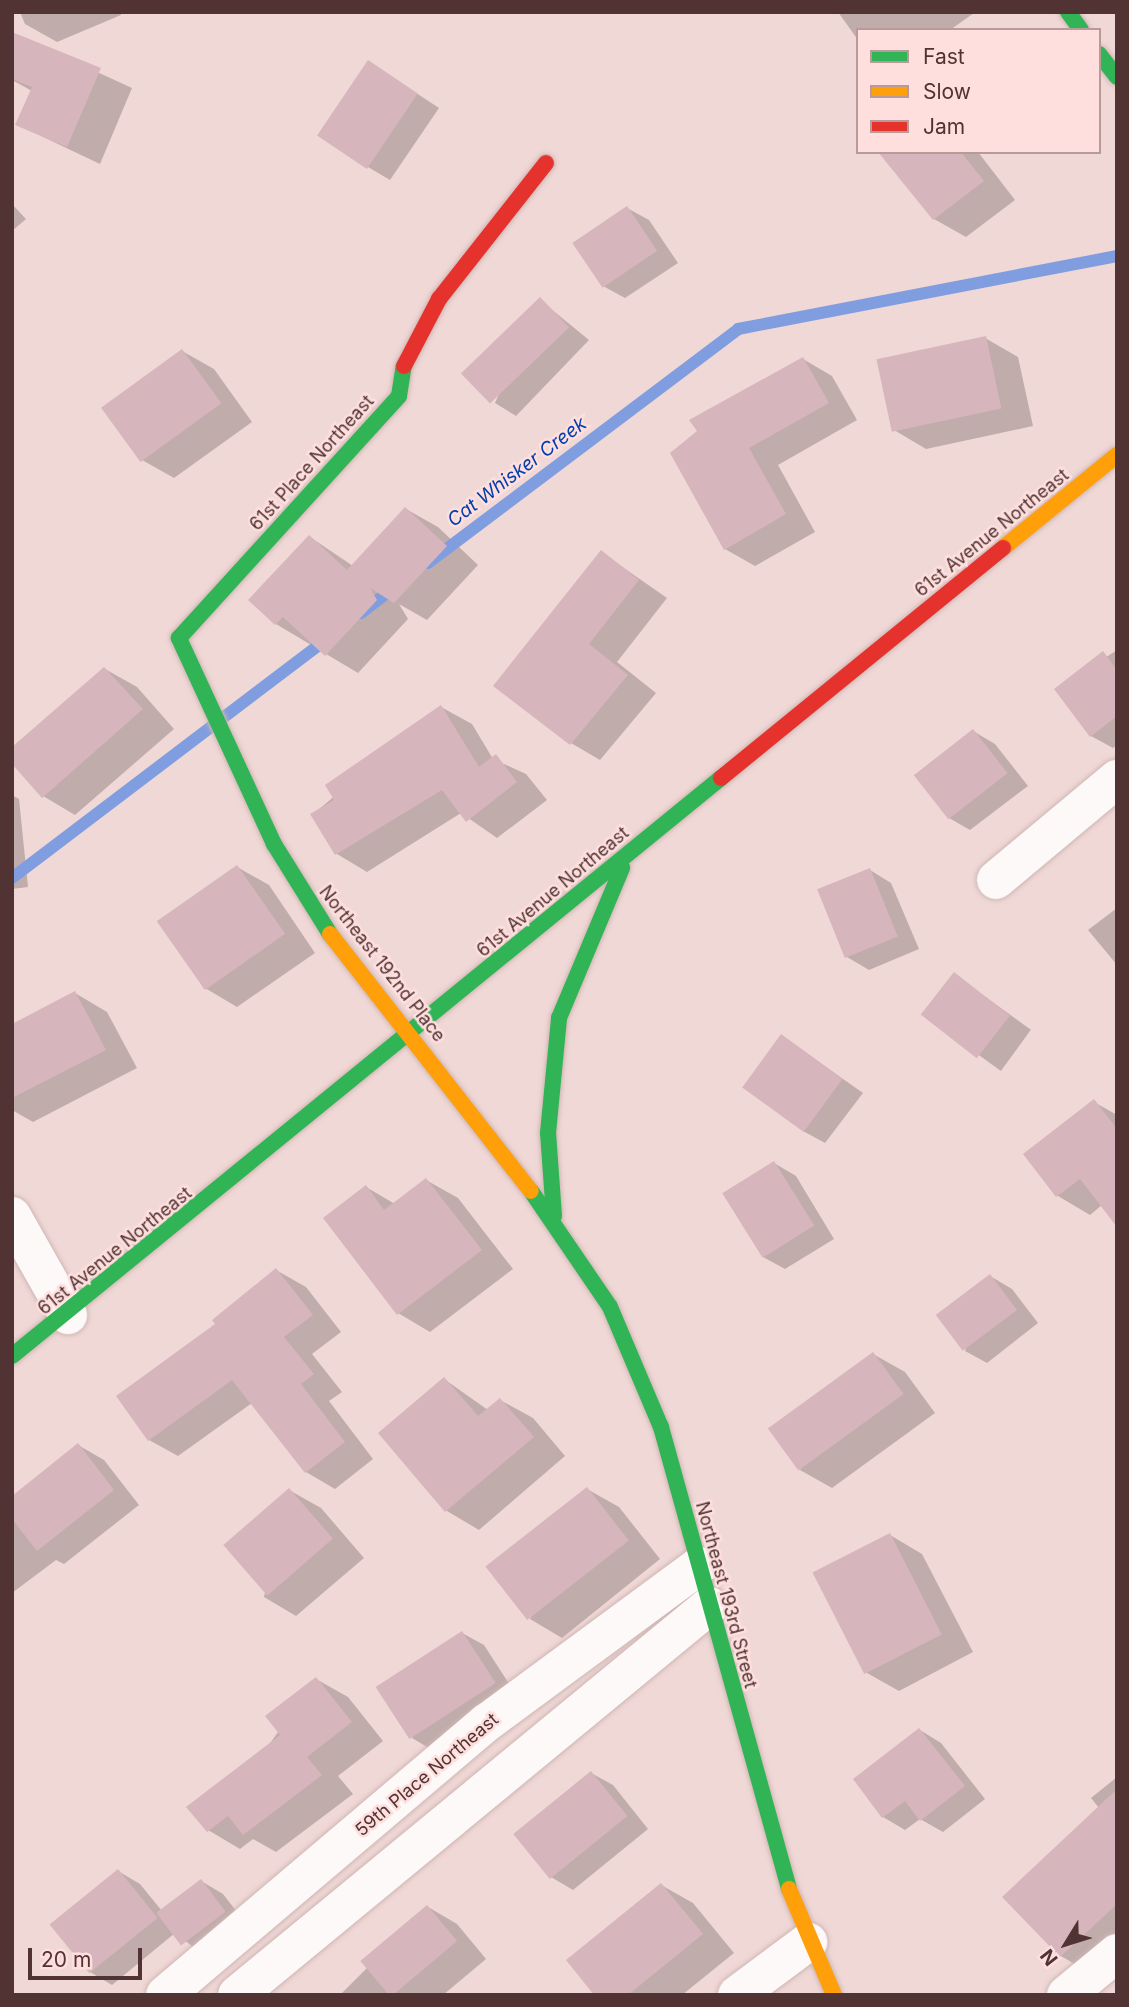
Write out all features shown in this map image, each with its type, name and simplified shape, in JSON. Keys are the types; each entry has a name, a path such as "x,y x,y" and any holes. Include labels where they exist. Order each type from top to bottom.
{"main road":[{"path":"1068,12 1080,28"},
{"path":"1101,57 1117,77"},
{"name":"61st Place Northeast","path":"179,638 399,396 406,355 439,299 546,163"},
{"name":"61st Avenue Northeast","path":"12,1356 68,1315 1117,455"},
{"name":"Northeast 192nd Place","path":"179,638 274,844 315,915 554,1216"},
{"path":"554,1216 550,1094 559,1018 587,941 629,854"},
{"name":"Northeast 193rd Street","path":"554,1216 610,1307 638,1366 699,1566 781,1871 808,1942 834,1995"}],"street":[{"path":"996,880 1117,779"},
{"path":"12,1216 68,1315"},
{"name":"59th Place Northeast","path":"165,1995 486,1723 699,1566"},
{"path":"237,1995 709,1606"},
{"path":"737,1995 808,1942"},
{"path":"1066,1995 1117,1953"}],"building":[{"path":"12,32 101,68 67,147 15,125 32,87 12,79"},
{"path":"368,60 418,94 367,169 317,135"},
{"path":"880,154 963,154 984,181 933,220"},
{"path":"627,206 657,251 602,288 572,243"},
{"path":"540,297 569,327 490,404 461,373"},
{"path":"986,336 1001,408 892,432 876,359"},
{"path":"182,349 221,403 140,462 101,408"},
{"path":"803,357 829,403 749,448 786,514 724,550 670,453 697,431 689,420"},
{"path":"405,507 447,546 394,603 370,588 377,600 325,656 283,617 275,625 248,600 309,535 347,570"},
{"path":"601,550 639,580 589,644 628,675 570,745 493,686"},
{"path":"1103,651 1117,670 1117,716 1090,737 1054,689"},
{"path":"104,667 143,709 42,798 12,764 12,747"},
{"path":"441,705 479,767 496,754 517,782 466,822 442,790 335,855 310,814 334,800 325,785"},
{"path":"973,729 1007,773 948,819 914,775"},
{"path":"237,865 285,934 205,990 157,921"},
{"path":"870,868 898,937 845,958 817,889"},
{"path":"954,972 1010,1016 977,1058 921,1015"},
{"path":"75,991 106,1050 12,1098 12,1024"},
{"path":"781,1034 842,1079 804,1132 742,1087"},
{"path":"1094,1099 1117,1129 1117,1227 1080,1179 1056,1197 1023,1154"},
{"path":"774,1161 814,1225 763,1258 722,1193"},
{"path":"426,1178 482,1250 397,1315 323,1218 366,1185 384,1210"},
{"path":"276,1268 313,1315 284,1337 314,1374 301,1384 345,1442 305,1473 232,1380 148,1441 116,1396 215,1324 212,1320"},
{"path":"990,1274 1017,1310 963,1351 936,1315"},
{"path":"873,1352 904,1394 798,1470 768,1428"},
{"path":"444,1377 478,1416 500,1398 534,1437 445,1512 378,1433"},
{"path":"78,1443 114,1490 37,1551 12,1519 12,1496"},
{"path":"587,1487 629,1541 527,1620 485,1566"},
{"path":"289,1488 333,1539 267,1596 223,1545"},
{"path":"890,1533 942,1635 864,1674 812,1572"},
{"path":"462,1631 496,1683 409,1739 376,1687"},
{"path":"316,1677 352,1722 307,1757 322,1775 243,1835 228,1816 207,1832 186,1807 280,1735 265,1716"},
{"path":"919,1728 965,1786 920,1821 905,1801 882,1818 853,1779"},
{"path":"591,1771 628,1816 550,1879 513,1834"},
{"path":"1117,1789 1117,1904 1060,1957 1002,1897"},
{"path":"118,1869 158,1918 89,1973 50,1924"},
{"path":"201,1879 226,1912 181,1945 156,1913"},
{"path":"661,1883 703,1934 628,1995 594,1995 566,1960"},
{"path":"427,1905 457,1941 393,1995 389,1995 360,1961"}],"waterway":[{"name":"Cat Whisker Creek","path":"428,563 738,329 1117,256"},
{"name":"Cat Whisker Creek","path":"361,613 396,586"},
{"name":"Cat Whisker Creek","path":"12,878 327,639"}],"traffic: fast":[{"path":"1068,12 1080,28"},
{"path":"1101,57 1117,77"},
{"path":"330,934 274,844 179,638 399,396 404,366"},
{"path":"12,1356 721,778"},
{"path":"554,1216 548,1133 559,1018 622,868"},
{"path":"531,1191 610,1307 661,1427 789,1889"}],"traffic: slow":[{"path":"1003,548 1117,455"},
{"path":"330,934 531,1191"},
{"path":"789,1889 834,1995"}],"traffic: jam":[{"path":"404,366 439,299 546,163"},
{"path":"721,778 1003,548"}]}
